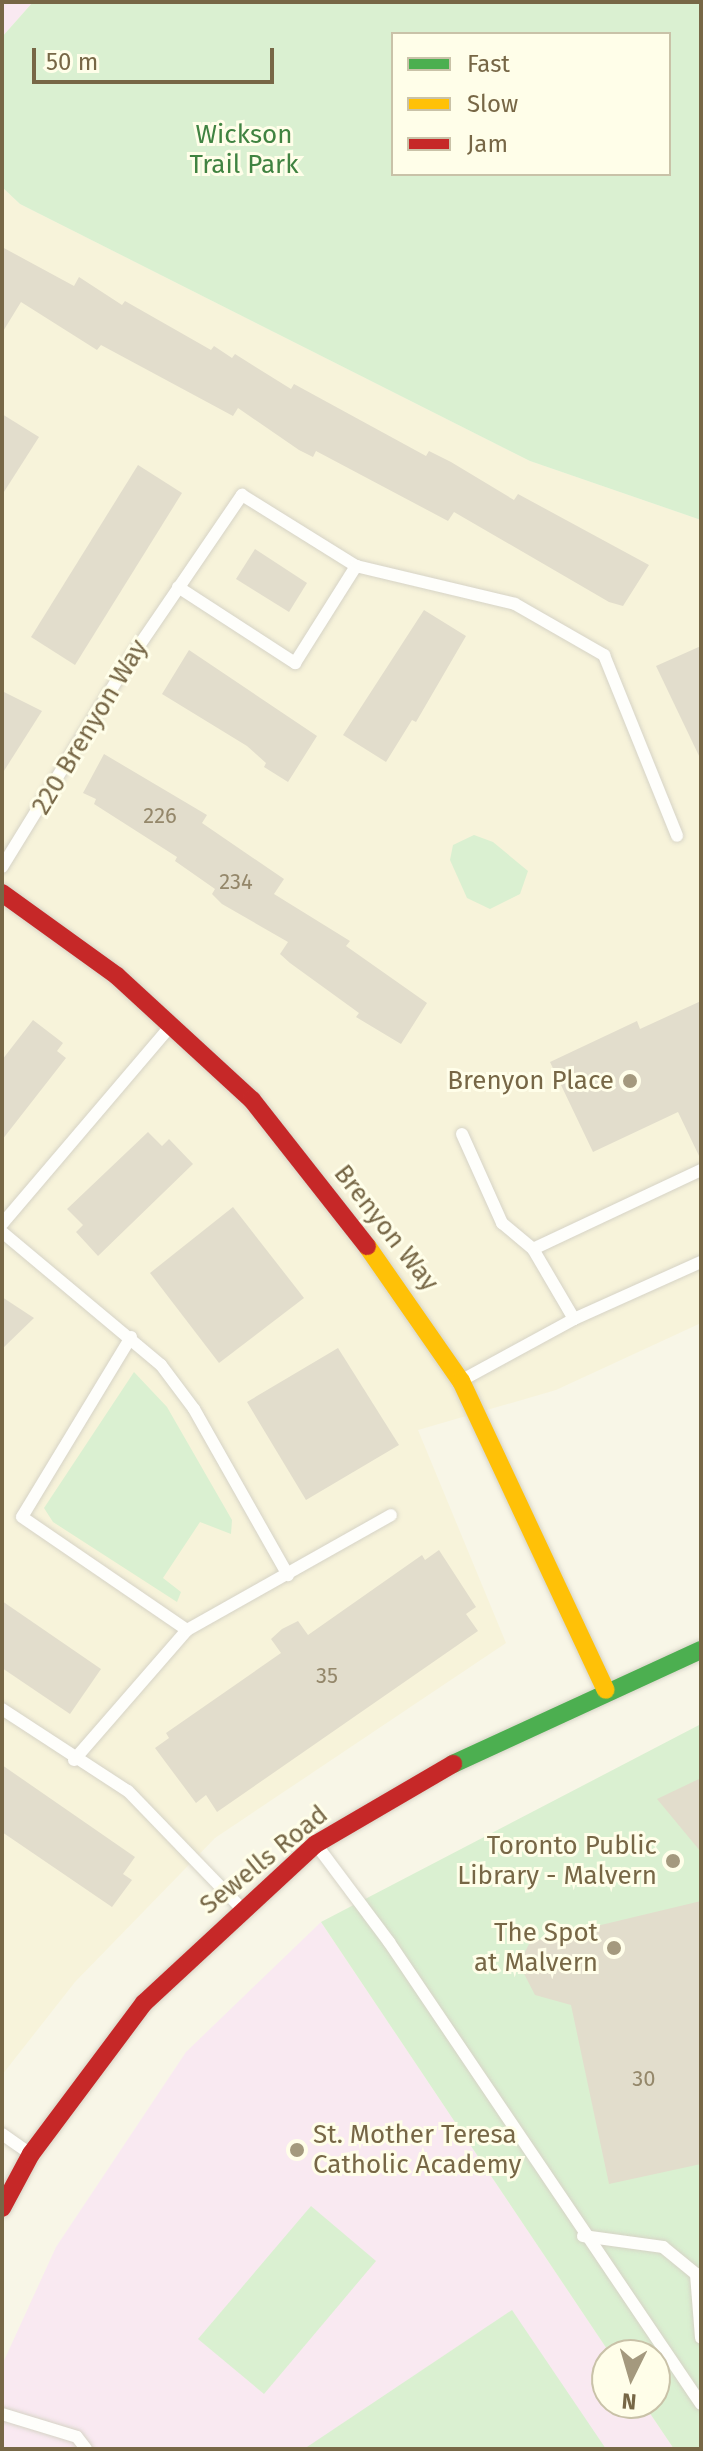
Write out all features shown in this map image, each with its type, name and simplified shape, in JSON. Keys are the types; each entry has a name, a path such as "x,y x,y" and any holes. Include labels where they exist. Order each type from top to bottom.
{"street":[{"name":"Brenyon Way","path":"2,893 96,960 252,1100 412,1304 461,1381 606,1690"},
{"name":"Sewells Road","path":"2,2208 31,2154 144,2003 241,1908 316,1844 424,1778 606,1690 701,1650"}],"lane":[{"name":"220 Brenyon Way","path":"2,867 178,587 242,495 356,566 515,604 604,655 677,836"},
{"path":"178,587 295,663 356,566"},
{"path":"2,1224 171,1026"},
{"path":"462,1134 502,1223 533,1249 574,1319"},
{"path":"533,1249 701,1170"},
{"path":"2,1232 161,1365 194,1409 288,1575"},
{"path":"461,1381 574,1319 701,1262"},
{"path":"131,1337 22,1517 187,1630"},
{"path":"74,1760 187,1630 391,1515"},
{"path":"2,1709 74,1760 128,1791 241,1908"},
{"path":"316,1844 389,1942 583,2236 701,2404"},
{"path":"2,2134 31,2154"},
{"path":"583,2236 663,2247 696,2274 701,2338"},
{"path":"2,2414 77,2437 86,2449"}],"shaded area":[{"path":"2,2 33,2 2,37"},
{"path":"2,187 20,204 530,461 701,520 701,1323 556,1390 418,1430 506,1643 215,1838 75,1982 2,2075"},
{"name":"St. Mother Teresa Catholic Academy","path":"321,1922 600,2339 591,2339 591,2419 654,2419 674,2449 2,2449 2,2365 56,2247 186,2052"}],"green space":[{"name":"Wickson Trail Park","path":"33,2 701,2 701,520 530,461 20,204 2,187 2,37"},
{"path":"474,835 493,842 528,871 520,894 490,909 467,898 450,860 453,845"},
{"path":"134,1372 167,1407 232,1520 231,1534 200,1522 163,1578 181,1592 177,1602 53,1522 44,1508"},
{"path":"701,1724 701,2449 674,2449 654,2419 671,2419 671,2339 600,2339 321,1922"},
{"path":"311,2206 376,2261 264,2394 198,2339"},
{"path":"512,2310 606,2449 304,2449"}],"building":[{"path":"2,247 74,286 79,277 122,305 125,301 211,350 214,346 232,358 235,354 291,389 294,384 426,456 429,451 514,500 518,494 649,565 623,606 609,602 454,512 448,521 316,451 313,457 238,408 233,416 101,345 97,350 21,302 2,333"},
{"path":"2,414 39,437 2,495"},
{"path":"138,465 182,493 75,665 31,637"},
{"path":"255,549 307,583 289,612 236,579"},
{"path":"424,610 466,636 416,722 412,720 386,762 343,735"},
{"path":"701,646 701,760 656,666"},
{"path":"189,650 317,736 288,782 264,767 266,763 247,746 162,694"},
{"path":"2,691 42,711 2,774"},
{"path":"104,754 207,815 202,823 284,879 274,894 350,941 346,946 427,1003 401,1044 356,1017 359,1013 280,954 288,942 222,904 212,894 215,889 175,861 177,857 94,804 96,799 83,793"},
{"name":"Brenyon Place","path":"701,1001 701,1160 678,1112 593,1152 550,1062 637,1021 640,1029"},
{"path":"33,1020 63,1043 57,1051 66,1058 2,1140 2,1060"},
{"path":"148,1132 162,1146 169,1139 193,1164 98,1256 76,1232 83,1225 67,1209"},
{"path":"233,1207 304,1298 219,1363 150,1273"},
{"path":"2,1297 34,1318 2,1349"},
{"path":"338,1348 399,1445 306,1500 247,1402"},
{"path":"439,1550 476,1607 466,1614 478,1631 217,1812 206,1795 196,1803 155,1748 169,1738 166,1733 281,1653 271,1639 282,1629 298,1621 308,1635 422,1555 425,1560"},
{"path":"2,1601 101,1669 70,1714 2,1668"},
{"path":"2,1765 135,1857 123,1874 132,1880 112,1907 2,1832"},
{"path":"701,1778 701,1852 657,1799"},
{"path":"701,1901 701,2164 609,2184 571,2005 535,1995 519,1964 530,1942"}],"traffic: fast":[{"path":"453,1764 701,1650"}],"traffic: slow":[{"path":"367,1246 461,1381 606,1690"}],"traffic: jam":[{"path":"2,893 117,976 252,1100 367,1246"},
{"path":"2,2208 31,2154 144,2003 316,1844 453,1764"}],"place":[{"name":"Brenyon Place","path":"630,1081"},
{"name":"Toronto Public Library - Malvern","path":"673,1861"},
{"name":"The Spot at Malvern","path":"614,1948"},
{"name":"St. Mother Teresa Catholic Academy","path":"297,2150"}]}
